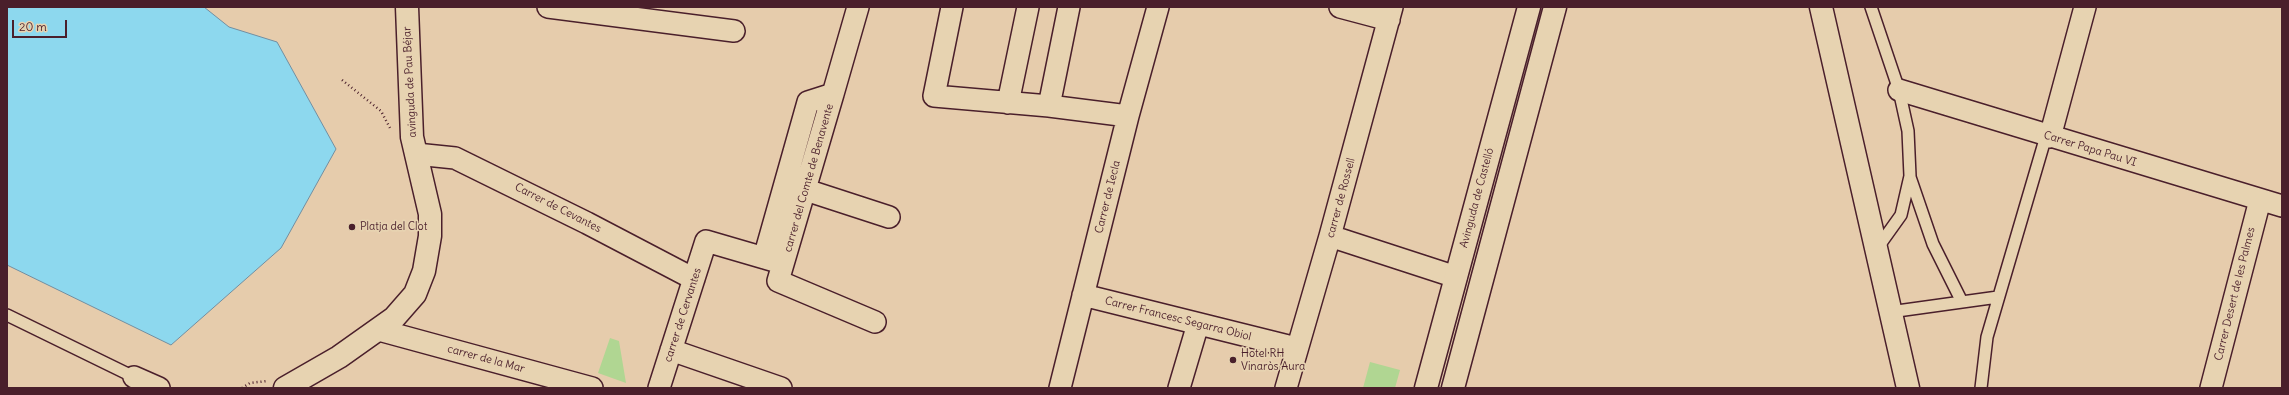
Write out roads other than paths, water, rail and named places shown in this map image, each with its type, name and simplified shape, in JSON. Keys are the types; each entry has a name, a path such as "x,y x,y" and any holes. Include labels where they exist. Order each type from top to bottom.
{"street":[{"name":"avinguda de Pau Béjar","path":"285,388 339,357 379,330 408,304 420,283 427,259 430,236 430,214 416,154 410,118 407,7"},
{"path":"548,7 734,31"},
{"name":"carrer del Comte de Benavente","path":"706,241 784,264 858,7"},
{"path":"952,7 934,96 1049,106 1128,116"},
{"path":"1008,103 1028,7"},
{"path":"1049,106 1069,7"},
{"name":"Carrer de Iecla","path":"1060,388 1128,116 1158,7"},
{"path":"1340,7 1391,13"},
{"name":"Avinguda de Castelló","path":"1426,388 1529,7"},
{"path":"1453,388 1555,7"},
{"path":"1821,7 1908,388"},
{"path":"2048,136 2085,7"},
{"name":"carrer de Rossell","path":"1286,388 1296,348 1330,236 1391,13"},
{"name":"Carrer Papa Pau VI","path":"1899,90 2282,206"},
{"name":"carrer del Comte de Benavente","path":"764,258 808,102 834,94"},
{"name":"Carrer de Cevantes","path":"416,154 455,158 587,223 694,279"},
{"path":"806,190 889,217"},
{"name":"Carrer Desert de les Palmes","path":"2211,388 2260,200"},
{"path":"1330,236 1456,277"},
{"name":"carrer de Cervantes","path":"660,388 706,241"},
{"path":"784,264 778,281 875,322"},
{"name":"Carrer Francesc Segarra Obiol","path":"1083,295 1296,348"},
{"path":"1179,388 1198,324"},
{"name":"carrer de la Mar","path":"379,330 592,388"},
{"path":"671,350 781,388"},
{"name":"avinguda de Pau Béjar","path":"319,388 339,357"},
{"path":"139,382 158,388"}],"lane":[{"path":"1871,7 1899,90 1908,131 1910,176 1901,216 1876,251"},
{"path":"1981,388 1987,337 2048,136"},
{"path":"1910,176 1933,244 1962,302"},
{"path":"1890,312 1998,297"},
{"path":"7,315 139,382"}],"water":[{"path":"7,7 204,7 229,27 277,42 336,149 281,248 171,345 7,265"}],"place":[{"name":"Platja del Clot","path":"352,227"},
{"name":"Hotel RH Vinaròs Aura","path":"1233,360"}]}
